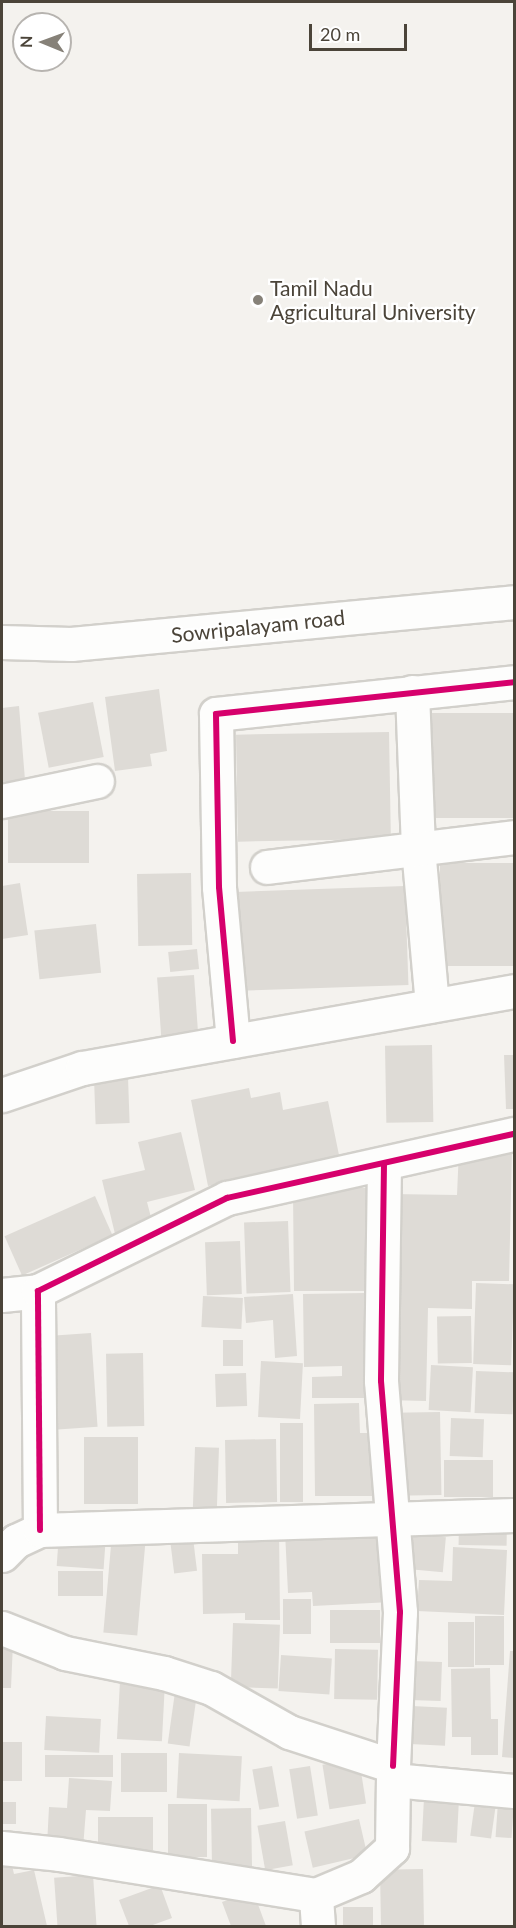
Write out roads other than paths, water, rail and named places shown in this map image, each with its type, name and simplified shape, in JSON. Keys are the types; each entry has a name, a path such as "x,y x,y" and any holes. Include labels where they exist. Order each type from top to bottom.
{"street":[{"name":"Sowripalayam road","path":"2,642 71,644 514,602"},
{"path":"233,1041 219,887 216,714 514,682"},
{"path":"412,693 418,848 432,1005"},
{"path":"2,801 97,782"},
{"path":"267,867 514,837"},
{"path":"2,1095 82,1068 514,991"},
{"path":"2,1295 38,1291 227,1198 514,1134"},
{"path":"2,1848 317,1911 392,1848 400,1612 394,1516 381,1381 384,1164"},
{"path":"38,1291 40,1530"},
{"path":"2,1555 16,1541 40,1530 394,1516 514,1515"},
{"path":"2,1628 65,1653 164,1673 211,1688 289,1732 393,1773 514,1791"}],"place":[{"name":"Tamil Nadu Agricultural University","path":"258,300"}]}
